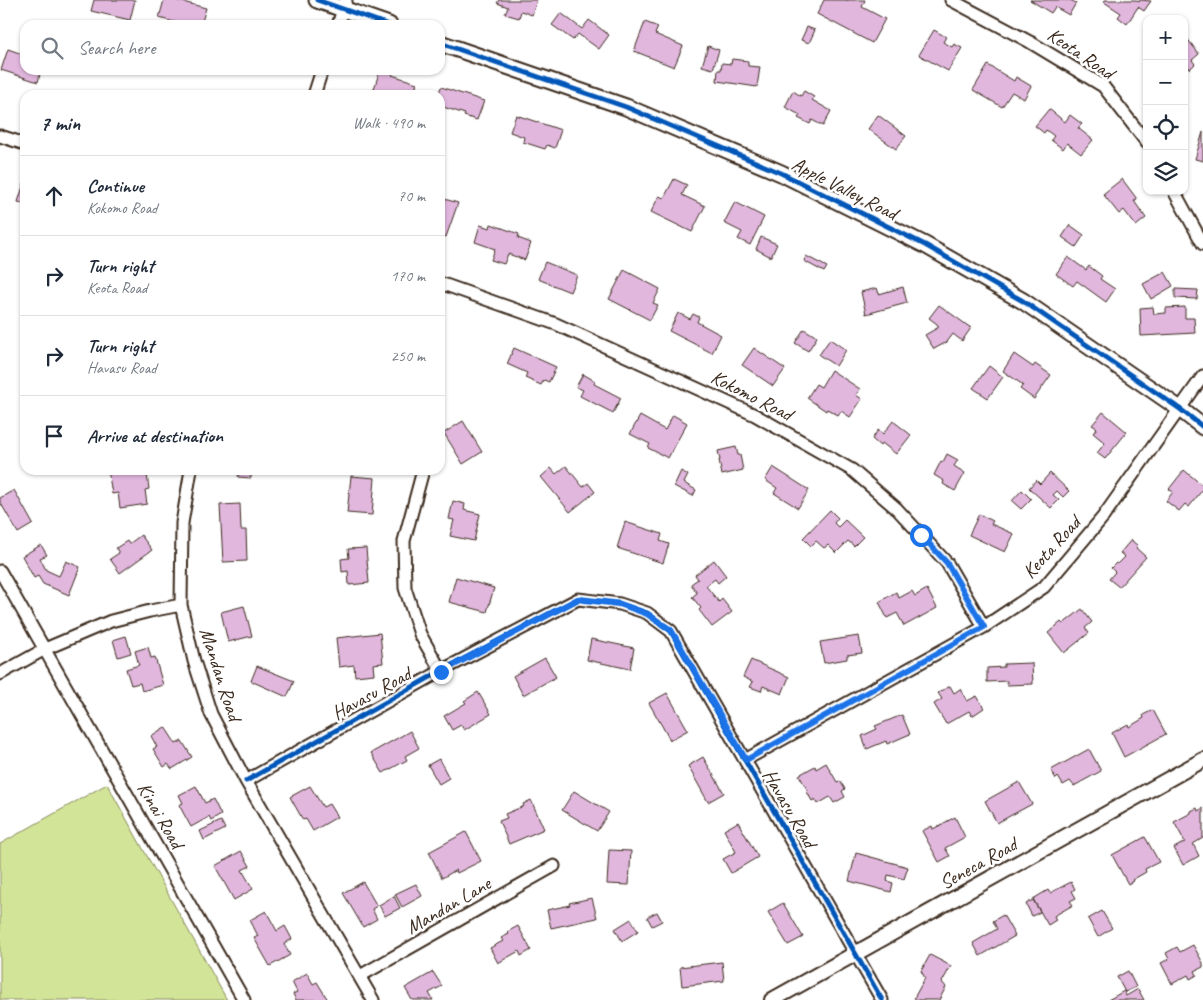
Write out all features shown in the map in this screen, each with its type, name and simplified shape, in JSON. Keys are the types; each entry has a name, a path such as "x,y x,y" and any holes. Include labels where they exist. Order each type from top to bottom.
{"main road":[{"path":"317,0 344,5 378,20"},
{"name":"Apple Valley Road","path":"445,45 626,107 781,173 925,245 1023,301 1180,409 1203,427"}],"street":[{"name":"Keota Road","path":"951,0 1030,42 1103,86 1143,138"},
{"path":"340,20 344,5"},
{"path":"316,90 320,75"},
{"path":"0,136 20,142"},
{"path":"1176,195 1203,244"},
{"name":"Kokomo Road","path":"445,286 565,328 755,415 852,470 897,509 947,563 984,627"},
{"name":"Keota Road","path":"746,760 984,627 1044,587 1103,517 1203,376"},
{"name":"Mandan Road","path":"190,475 182,523 181,606 194,661 211,714 246,781 373,1000"},
{"path":"422,475 404,541 405,588 420,634 441,672"},
{"name":"Kinai Road","path":"0,571 244,1000"},
{"name":"Havasu Road","path":"246,781 441,672 578,599 620,604 647,614 671,630 882,1000"},
{"path":"0,674 45,649 111,621 150,611 181,606"},
{"name":"Seneca Road","path":"772,1000 1203,760"},
{"name":"Mandan Lane","path":"360,976 554,866"}],"green space":[{"path":"107,784 227,1000 0,1000 0,844"}],"building":[{"path":"94,0 135,0 130,20 91,11"},
{"path":"164,0 175,0 206,8 202,20 166,20 159,18"},
{"path":"499,0 537,0 532,15 521,11 519,18 505,14 508,7 497,3"},
{"path":"824,0 865,0 862,7 885,19 872,43 817,14"},
{"path":"1030,0 1070,0 1076,3 1069,15 1055,7 1051,13"},
{"path":"1105,0 1151,1 1144,11 1138,7 1127,24 1118,17 1121,13 1104,2"},
{"path":"561,13 582,29 589,20 609,35 599,49 578,34 573,40 552,25"},
{"path":"645,22 658,27 655,34 683,46 674,67 634,51"},
{"path":"807,27 815,30 809,43 801,40"},
{"path":"934,30 946,37 943,42 952,47 954,44 962,48 948,71 919,55"},
{"path":"1188,40 1199,54 1192,60 1195,64 1190,69 1188,66"},
{"path":"708,46 719,50 713,69 702,66"},
{"path":"8,49 20,53 20,75 40,75 38,82 1,70"},
{"path":"732,59 748,61 748,66 760,67 757,87 717,81 718,70 721,70 722,63 731,64"},
{"path":"988,65 1014,81 1016,77 1031,86 1024,99 1012,92 1002,107 973,90"},
{"path":"378,75 392,75 417,83 415,90 374,90"},
{"path":"441,87 484,101 477,120 445,108 445,90 440,90"},
{"path":"793,91 801,96 804,91 814,97 812,100 831,111 823,126 812,120 810,124 798,118 800,115 785,107"},
{"path":"1049,109 1065,122 1070,115 1082,124 1078,128 1093,140 1081,154 1067,143 1063,149 1051,140 1054,136 1046,130 1044,133 1035,126"},
{"path":"516,115 561,130 555,148 547,145 545,149 523,142 524,137 510,132"},
{"path":"878,115 906,136 896,149 868,129"},
{"path":"1203,132 1203,161 1195,159"},
{"path":"674,179 687,185 682,195 705,206 692,232 651,212 659,196 664,198"},
{"path":"1122,179 1137,199 1134,201 1146,218 1136,226 1124,210 1119,214 1103,194"},
{"path":"445,199 458,203 445,237"},
{"path":"735,202 764,217 750,245 738,239 742,232 724,223"},
{"path":"491,224 519,234 518,238 531,243 525,260 508,254 504,264 491,260 495,249 475,242 480,225 490,228"},
{"path":"1070,225 1084,235 1076,247 1062,237"},
{"path":"761,237 777,244 771,257 756,249"},
{"path":"806,256 827,267 824,272 804,261"},
{"path":"1068,257 1086,270 1089,266 1102,276 1100,279 1115,289 1106,302 1077,281 1073,286 1056,274"},
{"path":"545,262 577,275 570,292 538,279"},
{"path":"624,270 660,289 653,303 658,305 650,320 609,299"},
{"path":"1165,272 1173,286 1151,299 1143,284"},
{"path":"903,287 907,303 866,314 861,292 877,288 879,294"},
{"path":"1175,289 1198,290 1197,299 1175,298"},
{"path":"939,305 971,328 962,341 953,334 947,342 934,349 925,335 939,327 929,318"},
{"path":"1153,307 1154,314 1166,313 1166,308 1185,307 1185,318 1194,318 1195,333 1141,336 1140,308"},
{"path":"678,313 690,319 693,314 699,317 697,322 721,335 712,353 669,331"},
{"path":"804,329 817,337 808,351 795,343"},
{"path":"830,339 846,350 836,366 819,355"},
{"path":"514,348 556,367 549,382 544,380 541,385 525,378 527,373 507,364"},
{"path":"754,348 785,369 773,386 742,365"},
{"path":"1014,354 1033,367 1035,364 1051,375 1034,399 1020,389 1023,385 1003,371"},
{"path":"989,366 1003,377 988,398 973,388"},
{"path":"831,370 860,389 856,395 862,399 850,417 841,411 838,415 827,409 826,411 807,398 816,384 821,387"},
{"path":"583,374 595,381 594,384 621,398 613,413 580,396 583,390 576,387"},
{"path":"1103,412 1127,432 1105,459 1097,453 1105,443 1093,433 1097,428 1092,425"},
{"path":"673,415 687,423 668,458 648,448 650,444 630,434 640,416 665,430"},
{"path":"463,421 482,452 463,464 445,432"},
{"path":"893,421 911,435 896,454 882,443 880,446 872,439 878,430 883,434"},
{"path":"736,447 743,470 722,475 718,451"},
{"path":"947,454 958,460 954,466 965,473 955,491 943,484 944,481 934,475"},
{"path":"566,466 583,487 588,483 595,492 570,512 541,477 551,468 556,474"},
{"path":"773,467 809,490 798,508 774,493 777,488 765,480"},
{"path":"1184,470 1203,486 1203,489 1189,507 1185,504 1179,511 1166,501 1173,492 1169,489"},
{"path":"681,471 688,475 684,483 696,490 693,496 674,486"},
{"path":"1050,473 1069,491 1063,497 1057,491 1053,495 1059,500 1051,508 1029,488 1036,480 1040,484"},
{"path":"109,475 147,475 149,489 145,490 147,504 120,508 118,493 112,494"},
{"path":"238,475 251,475 251,478 238,477"},
{"path":"351,476 375,478 372,515 347,513"},
{"path":"14,490 33,524 18,533 0,502 0,498"},
{"path":"1022,490 1031,499 1021,509 1012,501"},
{"path":"453,501 465,504 464,510 480,514 474,541 450,536 454,520 449,519"},
{"path":"240,504 241,530 246,530 247,561 223,562 220,505"},
{"path":"830,510 838,518 834,523 838,527 845,520 863,537 854,546 848,541 836,553 828,545 824,548 816,541 811,546 803,538"},
{"path":"979,514 993,521 991,524 1014,534 1005,552 969,535"},
{"path":"625,522 662,534 660,541 669,544 663,563 617,548"},
{"path":"141,535 152,550 120,573 110,559 119,553 116,548 127,541 129,544"},
{"path":"1131,540 1138,546 1136,548 1146,557 1119,587 1109,579 1115,572 1111,568 1125,557 1120,553"},
{"path":"41,545 47,555 40,558 46,570 59,576 66,561 80,567 69,595 43,584 38,576 34,578 22,556"},
{"path":"366,548 369,583 349,585 348,571 342,572 341,559 349,558 348,549"},
{"path":"714,560 726,576 718,583 715,579 706,586 719,602 722,599 732,612 712,627 692,597 697,593 691,584 698,579 695,575"},
{"path":"456,577 494,588 487,612 449,602"},
{"path":"927,589 937,608 904,626 897,613 887,618 879,602 896,592 899,598 912,591 915,596"},
{"path":"244,606 252,636 228,642 221,612"},
{"path":"1082,609 1092,622 1085,628 1089,633 1064,653 1048,633"},
{"path":"380,633 383,663 373,664 374,674 355,676 354,665 339,667 336,638"},
{"path":"126,636 131,653 118,657 113,640"},
{"path":"859,636 862,653 847,655 847,659 824,663 820,642"},
{"path":"591,639 634,648 630,669 587,660"},
{"path":"148,647 151,658 155,657 163,685 142,691 140,683 131,685 126,669 139,665 135,651"},
{"path":"545,658 556,677 523,695 513,676"},
{"path":"751,660 789,677 782,694 763,686 761,691 750,687 753,682 743,677"},
{"path":"1032,663 1033,684 1007,685 1007,681 987,682 987,668 1004,667 1004,664"},
{"path":"257,666 294,681 287,697 251,681"},
{"path":"950,686 954,693 960,689 967,701 977,696 984,708 972,716 969,711 946,724 934,704 942,699 938,693"},
{"path":"478,692 491,714 464,730 461,725 452,730 444,716 466,703 464,701"},
{"path":"667,693 688,730 670,740 649,703"},
{"path":"1153,710 1166,734 1124,757 1112,733 1128,724 1129,727 1144,718 1143,715"},
{"path":"902,715 910,734 887,744 886,741 867,749 862,736 877,729 875,726"},
{"path":"165,727 176,744 182,741 192,757 172,769 168,764 164,767 153,749 157,747 151,736"},
{"path":"410,731 419,748 405,756 407,760 383,773 371,753"},
{"path":"1089,749 1101,771 1074,786 1070,781 1063,785 1058,777 1056,779 1051,770"},
{"path":"703,757 724,793 708,802 688,766"},
{"path":"439,759 449,778 439,784 428,765"},
{"path":"826,763 837,782 840,781 845,789 842,791 845,797 834,803 830,797 818,804 815,799 812,801 799,775 815,766 816,769"},
{"path":"1019,782 1032,804 997,823 985,801"},
{"path":"196,786 205,803 213,799 221,815 211,821 209,817 191,827 179,805 183,803 179,795"},
{"path":"310,786 323,807 329,804 337,817 313,831 306,819 303,820 290,797"},
{"path":"574,791 609,812 597,831 562,810"},
{"path":"531,800 544,829 509,844 499,821 507,818 505,814 524,806 523,804"},
{"path":"1197,808 1198,811 1203,808 1203,838 1193,844 1199,856 1183,865 1174,848 1185,842 1174,822"},
{"path":"955,817 965,837 945,848 950,856 939,862 922,831 932,826 933,829"},
{"path":"221,821 225,829 204,840 200,831"},
{"path":"738,822 758,857 731,873 723,859 736,852 724,830"},
{"path":"466,832 481,861 457,873 456,870 442,878 429,852"},
{"path":"1145,837 1159,862 1145,869 1146,872 1128,884 1112,855"},
{"path":"609,850 631,851 629,885 607,884"},
{"path":"241,851 250,866 242,870 253,889 234,900 215,866"},
{"path":"856,853 908,867 904,879 888,875 887,881 893,883 891,892 849,881"},
{"path":"363,882 377,906 372,909 377,919 363,927 343,893"},
{"path":"1071,882 1075,889 1072,891 1076,898 1070,901 1073,905 1054,916 1056,920 1048,925 1033,899 1048,890 1050,893"},
{"path":"416,884 422,896 402,907 395,894"},
{"path":"394,896 400,908 385,916 379,905"},
{"path":"592,898 597,918 551,928 547,910"},
{"path":"1033,900 1040,912 1032,916 1026,904"},
{"path":"783,903 803,937 788,945 768,912"},
{"path":"266,911 277,931 285,926 292,939 284,944 290,955 270,966 254,938 258,936 250,920"},
{"path":"1102,911 1112,928 1098,937 1088,919"},
{"path":"657,912 662,921 652,926 647,917"},
{"path":"1003,915 1015,936 980,956 973,943 997,929 993,921"},
{"path":"631,919 638,931 622,941 615,929"},
{"path":"518,926 531,950 521,956 519,951 498,963 490,948 503,941 501,938 509,934 507,932"},
{"path":"1193,945 1203,963 1203,967 1195,971 1197,975 1190,979 1188,975 1172,984 1161,963 1169,959 1166,953 1177,947 1180,952"},
{"path":"930,955 951,966 942,982 946,987 939,1000 918,1000 914,998 925,978 921,971"},
{"path":"722,962 724,981 682,986 680,967"},
{"path":"1128,971 1136,987 1125,992 1117,977"},
{"path":"433,972 442,986 429,993 433,1000 412,1000 405,988"},
{"path":"307,973 313,984 317,982 328,1000 296,1000 293,994 297,992 292,982"},
{"path":"1138,989 1144,1000 1108,1000 1124,991 1126,996"}],"cycle path":[{"path":"317,0 375,20"},
{"path":"445,45 626,107 781,173 925,245 1023,301 1180,409 1203,427"},
{"path":"246,781 441,671 578,599 620,604 647,613 671,631 882,1000"}],"route":[{"path":"441,672 578,599 620,604 647,614 671,630 746,760 984,627 947,563 921,535"}]}
